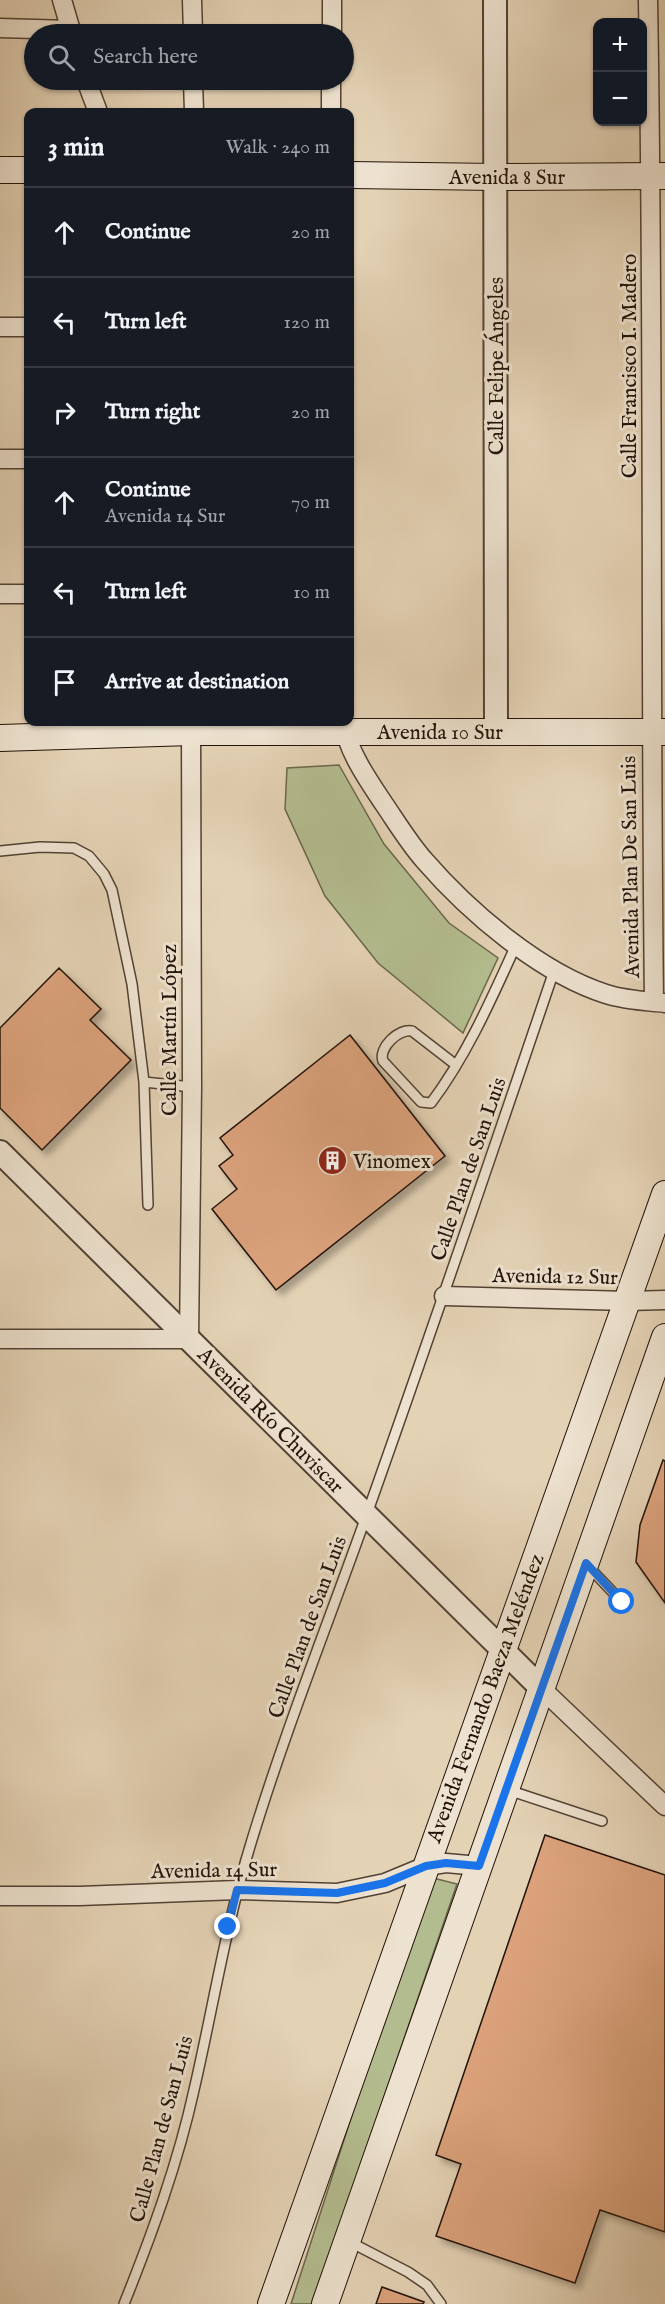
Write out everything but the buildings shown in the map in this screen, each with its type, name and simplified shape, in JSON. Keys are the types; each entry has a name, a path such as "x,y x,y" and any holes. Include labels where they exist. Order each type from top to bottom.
{"main road":[{"path":"0,170 24,170"},
{"name":"Avenida 8 Sur","path":"354,175 658,176"},
{"name":"Avenida 10 Sur","path":"0,738 191,727 344,727 496,732 661,730"},
{"name":"Avenida Fernando Baeza Meléndez","path":"271,2304 665,1194"},
{"path":"325,2304 665,1336"}],"street":[{"path":"62,0 69,24"},
{"path":"192,0 193,24"},
{"path":"332,24 333,0"},
{"name":"Calle Felipe Ángeles","path":"495,0 496,732"},
{"name":"Calle Francisco I. Madero","path":"648,0 658,176 661,730"},
{"path":"0,28 24,29"},
{"path":"90,90 96,108"},
{"path":"193,90 194,108"},
{"path":"331,108 332,90"},
{"path":"0,327 24,327"},
{"path":"0,459 24,459"},
{"path":"0,594 24,594"},
{"name":"Calle Martín López","path":"189,1339 192,1087 191,727"},
{"path":"344,727 365,777 423,859 461,898 516,945 554,971 609,995 660,1003"},
{"name":"Avenida Plan De San Luis","path":"660,1003 661,730"},
{"name":"Avenida Río Chuviscar","path":"0,1152 541,1688"},
{"name":"Avenida 12 Sur","path":"444,1296 665,1300"},
{"path":"0,1339 189,1339"},
{"path":"541,1688 665,1806"},
{"name":"Avenida 14 Sur","path":"0,1896 91,1896 237,1890 337,1893 385,1883 426,1866 446,1863 479,1866"}],"lane":[{"path":"0,851 40,847 74,848 89,856 105,874 112,890 132,984 144,1082 148,1205"},
{"path":"456,1065 412,1031 406,1030 401,1031 382,1050 381,1056 383,1061 424,1104 431,1103 456,1065 476,1032 516,945"},
{"name":"Calle Plan de San Luis","path":"124,2304 162,2202 194,2094 237,1890 274,1771 444,1296 554,971"},
{"path":"144,1082 192,1087"},
{"path":"586,1563 622,1602"},
{"path":"506,1790 602,1821"},
{"path":"347,2240 408,2272 427,2285 441,2304"}],"green space":[{"path":"339,765 384,844 449,923 498,958 463,1033 378,963 325,896 285,809 287,768"},
{"path":"429,1877 457,1884 313,2304 291,2304"}],"place":[{"name":"Vinomex","path":"332,1161"}],"route":[{"path":"228,1927 237,1890 337,1893 385,1883 426,1866 446,1863 479,1866 586,1563 622,1602"}]}
